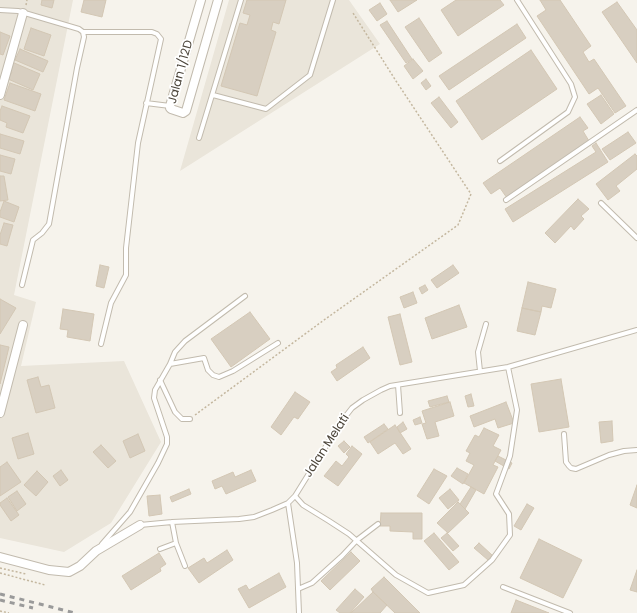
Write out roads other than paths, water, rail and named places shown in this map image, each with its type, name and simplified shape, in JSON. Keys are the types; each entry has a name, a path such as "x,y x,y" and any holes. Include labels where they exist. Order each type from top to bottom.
{"street":[{"name":"Jalan 1/12D","path":"200,0 170,106 171,109 183,113 186,111 218,0"},
{"path":"0,95 24,13"},
{"path":"0,413 23,325"},
{"name":"Jalan Melati","path":"0,557 49,570 68,572 80,566 96,551 140,525"}],"lane":[{"path":"199,138 241,0"},
{"path":"213,95 266,109 310,75 333,0"},
{"path":"500,161 568,112 575,97 571,84 517,0"},
{"path":"0,10 24,13 79,29 83,32 152,32 157,34 161,39 138,143 126,248 126,275 111,303 101,344"},
{"path":"22,285 33,240 42,233 49,224 84,37 83,32"},
{"path":"146,104 170,106"},
{"path":"506,200 637,110"},
{"path":"601,203 637,238"},
{"path":"96,551 130,512 167,444 167,437 154,398 155,390 175,352 185,341 245,296"},
{"path":"480,371 478,352 486,324"},
{"name":"Jalan Melati","path":"140,525 246,518 272,510 288,503 295,496 341,422 352,408 363,400 390,386 508,367 637,330"},
{"path":"170,364 204,358 208,370 219,377 233,372 278,343"},
{"path":"295,496 302,505 349,534 396,575 428,593 464,585 492,560 510,535 509,514 496,494 510,456 517,410 508,367"},
{"path":"160,380 174,412 182,419 190,419"},
{"path":"398,385 400,413"},
{"path":"564,434 566,462 571,468 576,469 619,452 637,450"},
{"path":"288,503 297,564 299,613"},
{"path":"172,522 176,543 185,566"},
{"path":"298,589 312,583 342,556 356,540 378,524"},
{"path":"160,549 176,543"},
{"path":"502,587 570,613"}],"railway":[{"path":"0,594 75,613"},
{"path":"0,600 33,608"}]}
